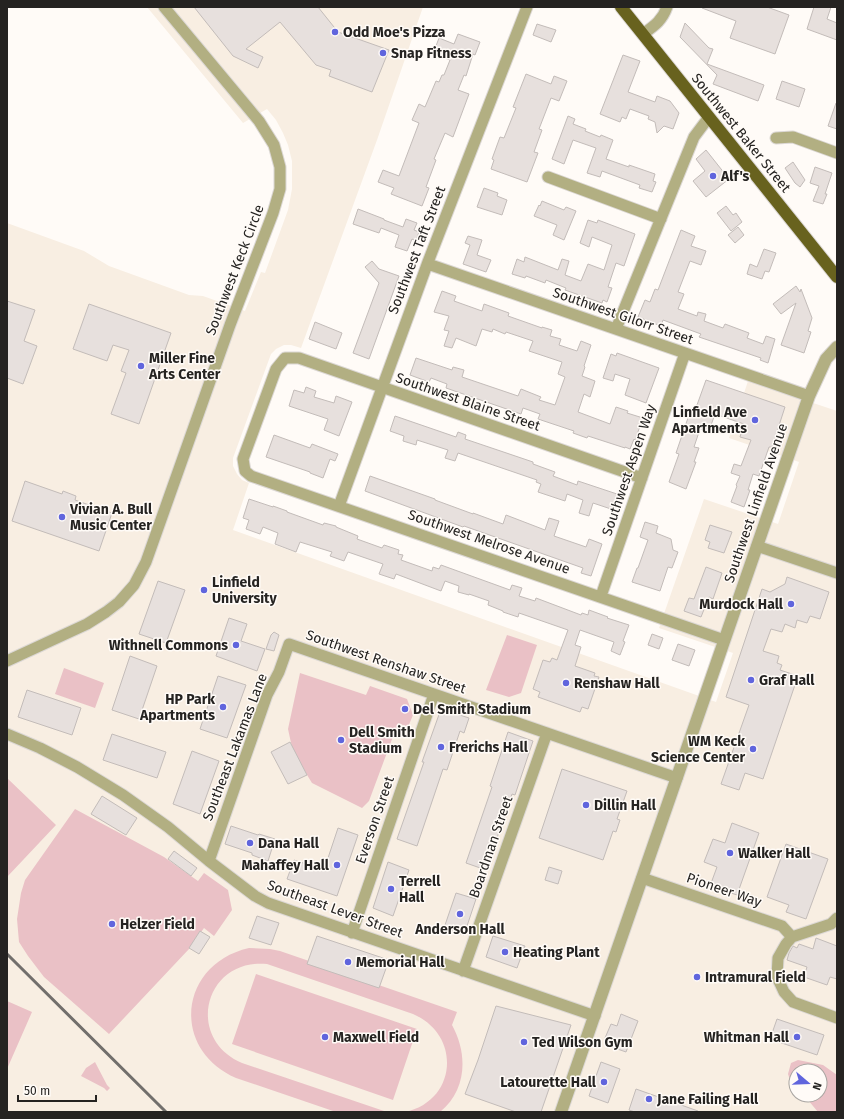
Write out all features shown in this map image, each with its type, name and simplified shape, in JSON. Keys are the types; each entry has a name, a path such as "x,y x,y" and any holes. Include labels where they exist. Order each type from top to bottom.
{"highway":[{"name":"Southwest Baker Street","path":"621,7 837,277"}],"street":[{"name":"Southwest Keck Circle","path":"7,662 87,624 119,602 134,585 146,562 230,326 269,226 280,189 280,167 274,145 258,121 164,7"},
{"name":"Southwest Taft Street","path":"339,506 428,264 527,7"},
{"path":"643,34 656,25 665,13 667,7"},
{"path":"616,329 694,136 709,117"},
{"path":"776,138 793,137 837,153"},
{"path":"548,177 661,219"},
{"name":"Southwest Gilorr Street","path":"428,264 809,396"},
{"name":"Southwest Linfield Avenue","path":"561,1112 809,396 826,359 837,347"},
{"name":"Southwest Aspen Way","path":"601,596 686,353"},
{"name":"Southwest Blaine Street","path":"245,471 243,459 276,369 285,358 299,358 642,478"},
{"name":"Southwest Melrose Avenue","path":"245,471 251,476 601,596 724,640"},
{"path":"757,546 837,573"},
{"name":"Southwest Renshaw Street","path":"289,644 677,778"},
{"name":"Southeast Lakamas Lane","path":"209,861 267,695 279,672 289,644"},
{"name":"Everson Street","path":"352,933 434,694"},
{"name":"Boardman Street","path":"463,971 547,733"},
{"name":"Southeast Lever Street","path":"7,734 67,761 103,783 168,827 255,896 268,903 595,1016"},
{"name":"Pioneer Way","path":"642,878 782,926 792,937"},
{"path":"837,918 831,924 792,937 778,958 777,977 784,992 794,1002 837,1018"}],"shaded area":[{"name":"Linfield University","path":"147,7 423,7 377,140 301,348 291,345 284,345 276,349 271,354 233,458 233,466 237,474 242,480 249,483 233,530 716,702 733,653 659,628 704,499 778,524 799,462 729,438 748,381 837,411 837,1112 7,1112 7,223 84,251 109,266 189,295 203,296 245,311 261,272 265,273 288,210 292,189 292,161 288,145 276,120 267,109 243,123"},
{"path":"507,635 537,645 521,693 509,697 486,690"},
{"path":"64,668 104,683 95,708 55,694"},
{"name":"Dell Smith Stadium","path":"300,673 366,695 370,686 407,699 413,715 408,727 398,723 369,801 362,808 312,783 293,752 288,729"},
{"path":"7,778 56,825 7,877"},
{"name":"Helzer Field","path":"75,809 164,857 198,881 204,873 228,890 232,910 214,936 204,928 189,949 109,1034 44,977 19,942 17,919 21,893 25,880"},
{"path":"249,948 280,951 457,1012 452,1025 461,1048 462,1071 456,1093 449,1103 440,1112 405,1112 422,1105 435,1095 443,1082 447,1067 446,1051 440,1037 429,1024 413,1014 267,964 246,966 229,973 217,986 210,1002 208,1019 213,1036 224,1051 242,1063 387,1112 336,1112 236,1078 215,1065 200,1048 193,1028 192,1008 197,989 208,971 226,957"},
{"name":"Maxwell Field","path":"256,974 417,1029 393,1100 232,1044"},
{"path":"7,1001 32,1012 7,1069"},
{"path":"798,1060 813,1063 791,1063"},
{"path":"95,1062 110,1088 107,1091 81,1076 86,1068"},
{"path":"828,1069 837,1075 837,1112 818,1112 810,1103 828,1103"}],"building":[{"path":"194,7 318,7 338,32 389,50 372,92 329,76 331,70 316,65 280,22 246,49 263,57 258,68 233,56"},
{"path":"702,7 767,7 789,15 775,54 730,38 736,21"},
{"path":"814,7 831,7 827,19 837,23 837,40 807,29"},
{"path":"685,23 709,48 713,49 707,64 764,85 758,101 713,84 717,75 680,37"},
{"path":"537,24 556,30 551,42 533,35"},
{"path":"458,34 480,42 475,55 473,54 466,76 464,75 458,90 469,94 453,137 445,133 434,159 436,160 426,187 429,188 422,206 391,194 394,188 378,182 383,170 399,176 419,123 412,120 419,104 425,107 436,81 439,82 442,75 444,75 450,60 433,54 439,38 454,44"},
{"path":"623,55 640,61 628,92 655,102 657,96 670,101 679,113 673,129 664,126 657,133 655,122 648,119 649,116 630,109 626,119 622,117 620,122 600,114"},
{"path":"526,74 551,84 554,76 567,81 559,101 551,98 539,129 542,130 534,152 538,153 527,182 491,169 494,160 492,159 500,137 504,138 516,108 513,107"},
{"path":"782,81 805,89 799,107 776,99"},
{"path":"836,103 837,104 837,129 828,126"},
{"path":"568,116 575,119 573,124 586,129 585,131 613,140 606,159 655,174 653,181 656,182 652,192 639,188 640,185 602,171 600,177 587,173 596,148 573,140 564,164 552,159"},
{"name":"Alf's","path":"706,150 729,179 706,197 693,181 705,171 696,159"},
{"path":"793,162 805,180 800,187 795,183 785,168"},
{"path":"815,167 832,173 823,204 813,201 819,186 810,183"},
{"path":"484,188 498,193 497,196 507,200 502,215 477,207"},
{"path":"542,201 564,210 566,207 576,211 564,240 553,235 557,225 534,216"},
{"path":"726,206 733,215 736,213 742,222 731,231 717,213"},
{"path":"358,209 403,227 406,219 417,223 414,230 419,232 416,241 412,239 407,251 395,247 399,235 381,228 379,233 353,224"},
{"path":"588,220 597,223 598,220 635,234 624,266 616,263 608,287 612,288 607,302 603,300 602,303 565,290 566,288 546,280 545,283 526,276 525,278 512,274 517,259 524,262 525,257 558,270 562,259 569,261 565,275 581,281 588,264 604,270 612,245 592,237 589,247 580,243"},
{"path":"738,227 744,235 735,243 728,235"},
{"path":"681,230 695,236 691,246 706,251 701,265 690,261 678,292 684,294 678,309 697,316 698,312 706,314 704,321 723,328 725,324 749,333 747,338 763,344 766,336 775,339 768,363 760,360 761,358 699,337 701,334 663,320 661,326 638,317 645,300 650,302 655,289 658,290"},
{"path":"468,236 482,240 477,255 491,260 486,272 463,264 470,245 465,243"},
{"path":"764,249 776,253 769,272 765,271 762,279 747,274 750,264 757,267"},
{"path":"372,261 379,269 399,276 369,359 353,353 379,283 365,267"},
{"path":"796,286 800,292 801,289 812,318 808,331 811,332 804,353 781,345 796,303 781,314 773,304"},
{"path":"442,291 456,296 454,301 482,311 484,304 509,313 508,316 552,330 550,336 561,339 559,345 577,351 581,341 591,345 582,376 595,381 590,397 584,394 578,412 610,424 616,407 628,411 627,413 643,418 630,449 573,433 574,431 538,419 540,414 523,408 521,414 446,388 447,384 431,378 429,382 410,375 416,358 452,370 453,367 464,370 462,377 518,396 521,389 541,397 539,400 555,405 565,377 558,374 562,362 529,351 533,341 506,332 505,334 493,329 492,332 482,329 476,346 456,338 452,348 444,346 449,331 444,330 449,316 434,312"},
{"path":"7,301 35,310 24,341 37,346 23,384 7,378"},
{"name":"Miller Fine Arts Center","path":"89,304 171,333 139,424 111,414 126,373 121,371 129,350 113,345 107,361 73,349"},
{"path":"315,322 342,333 336,349 309,339"},
{"path":"617,353 659,368 646,403 625,395 630,379 615,374 613,381 603,378 611,354 616,356"},
{"path":"706,380 785,407 772,447 769,447 759,476 753,474 748,490 750,490 744,507 731,502 740,476 731,473 734,464 741,466 751,440 740,437 744,424 715,414 710,428 707,427 706,431 700,429 694,447 699,448 694,462 696,462 686,489 669,482 679,454 676,453 691,409 694,410 697,405"},
{"path":"306,387 316,391 314,397 334,403 336,396 352,402 339,436 324,430 328,419 289,406 294,390 304,393"},
{"path":"395,416 456,437 458,432 466,435 465,439 533,462 533,464 555,472 553,476 577,485 578,481 620,495 614,510 593,503 589,516 579,513 583,500 567,494 565,501 538,492 541,484 536,482 537,480 458,453 455,461 445,458 448,450 417,440 416,445 403,441 404,436 390,431"},
{"path":"274,435 310,448 312,444 338,454 335,461 330,459 323,478 266,457"},
{"path":"370,476 503,524 506,515 545,530 549,518 559,521 554,536 586,547 589,539 602,544 591,576 581,573 583,568 464,526 463,527 365,491"},
{"name":"Vivian A. Bull Music Center","path":"25,481 62,494 63,491 76,496 75,500 112,513 99,551 12,521"},
{"path":"249,499 273,506 323,525 324,523 336,526 358,536 357,539 382,548 384,545 399,550 398,554 403,555 401,560 432,571 433,567 439,569 441,565 510,590 512,585 522,588 519,596 535,601 536,598 581,615 582,613 588,615 589,610 629,625 620,655 611,651 614,642 580,630 575,645 581,647 575,666 595,673 594,676 599,677 588,709 582,707 580,712 538,697 540,692 533,689 543,660 550,662 552,658 557,660 568,630 519,613 518,617 503,612 488,605 489,601 458,592 459,586 445,581 441,591 396,574 394,579 379,574 383,564 348,552 344,561 330,556 332,552 300,542 296,552 275,544 278,533 263,527 260,534 246,529 249,520 243,518"},
{"path":"645,522 658,526 656,533 671,539 673,550 678,552 672,568 668,567 660,591 632,582 648,540 640,537"},
{"path":"710,525 732,532 724,553 708,548 710,542 705,540"},
{"path":"706,567 722,573 713,599 709,597 701,617 684,611 689,598 694,599"},
{"path":"787,577 829,592 820,619 810,616 807,623 797,620 795,628 785,624 782,632 771,629 763,651 779,656 777,663 782,665 780,670 798,676 763,779 745,773 739,790 721,784 749,705 726,697 762,589 770,592 785,584"},
{"path":"158,581 185,590 166,643 139,634"},
{"name":"Withnell Commons","path":"229,618 247,624 241,641 265,649 257,671 216,656"},
{"path":"274,632 279,635 274,651 266,649 271,635"},
{"path":"652,634 663,638 659,649 648,645"},
{"path":"678,644 695,650 689,666 672,660"},
{"name":"HP Park Apartments","path":"130,656 157,666 139,719 112,710"},
{"name":"HP Park Apartments","path":"218,676 246,685 227,738 200,729"},
{"path":"27,690 81,708 72,735 18,717"},
{"path":"441,709 469,718 464,733 460,731 447,770 443,769 417,846 397,839"},
{"path":"508,732 533,741 515,795 512,794 486,870 466,863 492,787 490,786"},
{"name":"HP Park Apartments","path":"112,734 166,752 157,778 103,760"},
{"path":"290,742 307,775 288,784 271,752"},
{"name":"HP Park Apartments","path":"192,751 219,761 200,814 173,804"},
{"name":"Dillin Hall","path":"562,769 627,791 617,819 620,820 616,832 613,831 603,860 539,838"},
{"path":"102,796 137,818 126,835 91,814"},
{"name":"Walker Hall","path":"732,823 759,833 737,895 710,886 717,867 704,862 713,839 725,843"},
{"name":"Dana Hall","path":"231,826 275,839 268,861 252,855 252,853 225,844"},
{"name":"Mahaffey Hall","path":"338,828 358,835 337,896 287,879 294,860 324,870"},
{"path":"786,844 828,859 806,919 786,912 789,905 767,897"},
{"path":"174,851 197,868 191,876 168,859"},
{"name":"Terrell Hall","path":"388,862 409,870 393,916 373,908"},
{"path":"549,867 562,871 558,884 545,880"},
{"name":"Anderson Hall","path":"456,893 476,899 464,935 444,928"},
{"path":"257,916 279,923 271,945 249,938"},
{"path":"200,931 210,937 199,954 189,948"},
{"name":"Memorial Hall","path":"317,936 389,960 379,988 307,964"},
{"name":"Heating Plant","path":"493,936 525,946 517,968 486,957"},
{"path":"816,938 837,946 837,979 830,977 827,985 804,977 807,967 787,960 793,946 797,948 799,944 813,949"},
{"name":"Ted Wilson Gym","path":"496,1006 571,1025 541,1112 516,1112 465,1094"},
{"path":"621,1014 638,1021 626,1052 609,1046 611,1040 605,1038 611,1024 617,1026"},
{"name":"Whitman Hall","path":"777,1019 824,1035 817,1055 770,1039"},
{"name":"Latourette Hall","path":"601,1062 620,1069 608,1103 589,1096"},
{"name":"Jane Failing Hall","path":"636,1089 698,1111 635,1112 629,1110"}],"railway":[{"path":"7,954 166,1112"}],"place":[{"name":"Odd Moe's Pizza","path":"335,32"},
{"name":"Snap Fitness","path":"383,53"},
{"name":"Alf's","path":"713,176"},
{"name":"Miller Fine Arts Center","path":"141,366"},
{"name":"Linfield Ave Apartments","path":"755,420"},
{"name":"Vivian A. Bull Music Center","path":"62,517"},
{"name":"Linfield University","path":"204,590"},
{"name":"Murdock Hall","path":"791,604"},
{"name":"Withnell Commons","path":"236,645"},
{"name":"Graf Hall","path":"751,680"},
{"name":"Renshaw Hall","path":"566,683"},
{"name":"HP Park Apartments","path":"223,707"},
{"name":"Del Smith Stadium","path":"405,709"},
{"name":"Dell Smith Stadium","path":"341,740"},
{"name":"Frerichs Hall","path":"441,747"},
{"name":"WM Keck Science Center","path":"753,749"},
{"name":"Dillin Hall","path":"586,805"},
{"name":"Dana Hall","path":"250,843"},
{"name":"Walker Hall","path":"730,853"},
{"name":"Mahaffey Hall","path":"337,865"},
{"name":"Terrell Hall","path":"391,889"},
{"name":"Anderson Hall","path":"460,914"},
{"name":"Helzer Field","path":"112,924"},
{"name":"Heating Plant","path":"505,952"},
{"name":"Memorial Hall","path":"348,962"},
{"name":"Intramural Field","path":"697,977"},
{"name":"Maxwell Field","path":"325,1037"},
{"name":"Whitman Hall","path":"797,1037"},
{"name":"Ted Wilson Gym","path":"524,1042"},
{"name":"Latourette Hall","path":"604,1082"},
{"name":"Jane Failing Hall","path":"649,1099"}]}
